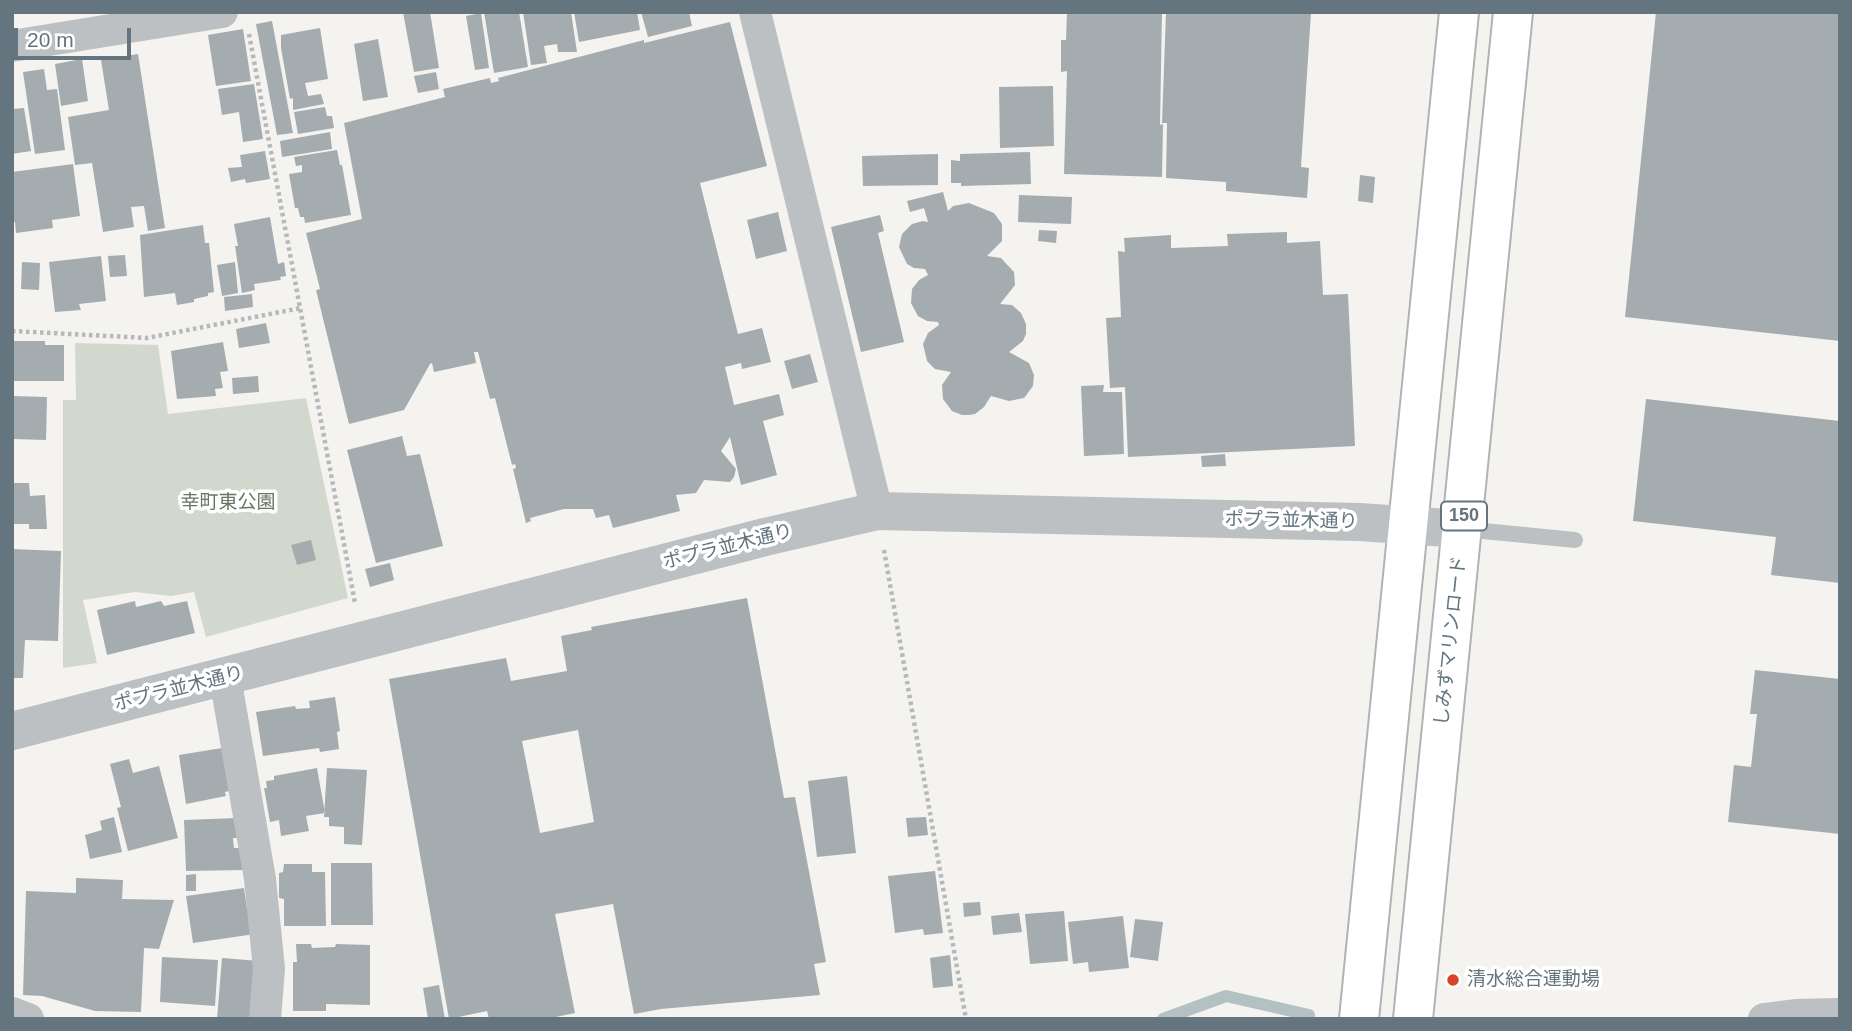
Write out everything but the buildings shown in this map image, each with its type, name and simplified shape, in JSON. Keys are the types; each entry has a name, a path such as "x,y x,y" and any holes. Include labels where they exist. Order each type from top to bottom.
{"highway":[{"path":"1359,1019 1459,12"},
{"name":"しみずマリンロード","path":"1413,1019 1513,12"}],"street":[{"path":"755,12 877,511"},
{"path":"12,46 235,19"},
{"name":"ポプラ並木通り","path":"12,731 765,537 877,511 1409,524 1463,529"},
{"path":"225,677 260,879 269,970 265,1019"},
{"path":"12,1013 28,1019"},
{"path":"1764,1019 1840,1014"}],"lane":[{"path":"1463,529 1576,540"}],"path":[{"path":"235,19 300,308 363,642"},
{"path":"12,331 147,338 300,308"},
{"path":"877,511 966,1019"}],"green space":[{"name":"幸町東公園","path":"75,343 158,345 168,414 306,398 348,598 206,637 194,592 171,596 135,592 83,600 97,663 63,668 63,400 76,400"}],"waterway":[{"path":"1163,1019 1226,996 1309,1015"}],"place":[{"name":"清水総合運動場","path":"1453,980"}]}
